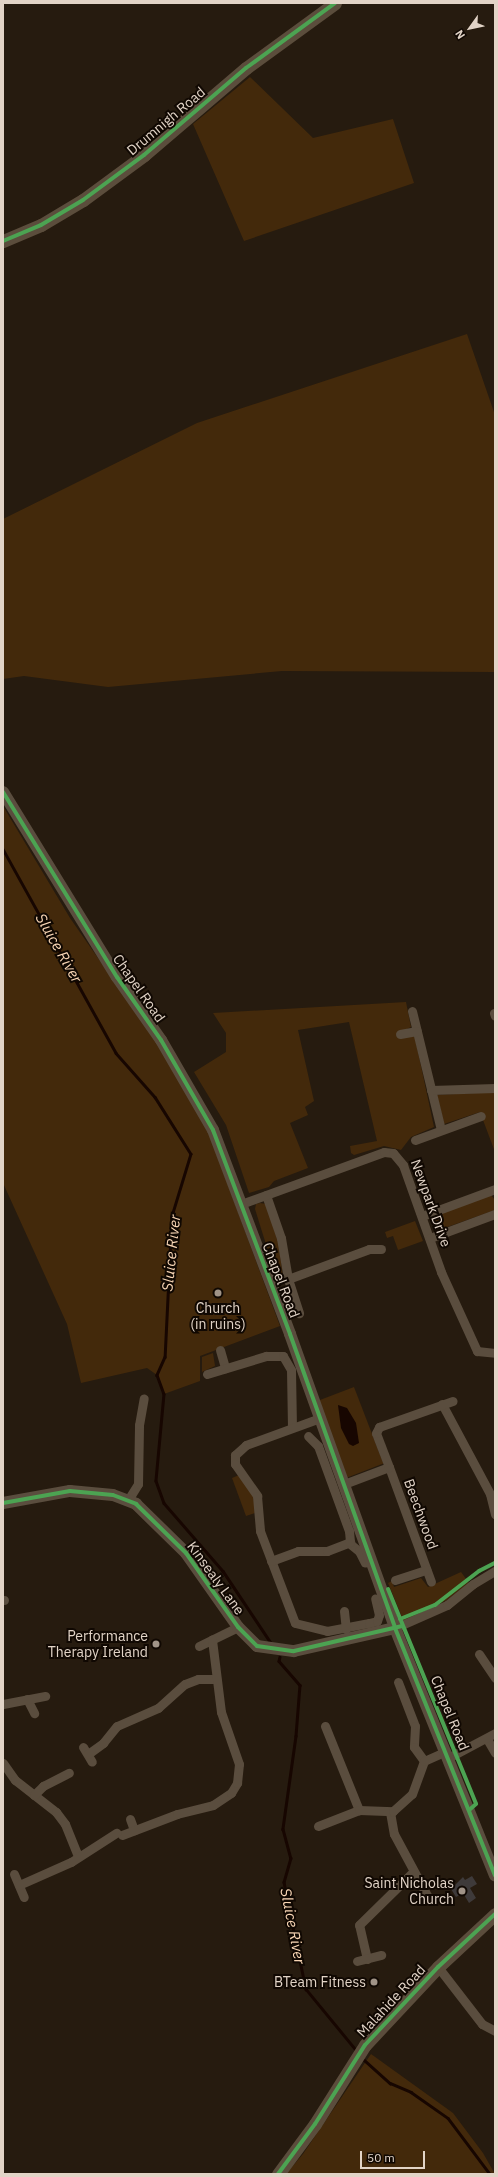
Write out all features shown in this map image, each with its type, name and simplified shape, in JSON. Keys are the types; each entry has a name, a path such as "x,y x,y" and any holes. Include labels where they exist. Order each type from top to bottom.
{"main road":[{"name":"Drumnigh Road","path":"3,242 41,225 83,200 144,155 246,68 335,3"},
{"name":"Malahide Road","path":"278,2174 365,2045 438,1967 495,1914"}],"street":[{"name":"Chapel Road","path":"3,792 117,977 157,1034 213,1130 320,1418 395,1628 495,1876"},
{"path":"412,1011 441,1130"},
{"path":"400,1034 417,1031"},
{"path":"431,1090 495,1088"},
{"path":"415,1140 481,1116"},
{"name":"Newpark Drive","path":"241,1204 384,1152 393,1153 403,1165 441,1272 476,1351 495,1353"},
{"path":"422,1216 495,1189"},
{"path":"266,1195 281,1238 288,1279 300,1313"},
{"path":"430,1238 495,1214"},
{"path":"288,1279 368,1249 381,1248"},
{"path":"220,1350 225,1368"},
{"path":"207,1374 273,1355 287,1359 291,1370 292,1426"},
{"path":"128,1500 138,1484 139,1425 144,1398"},
{"name":"Beechwood","path":"431,1582 377,1430 453,1401"},
{"path":"442,1404 490,1494 495,1514"},
{"path":"320,1418 292,1426 246,1445 235,1455 237,1469 257,1496 258,1526 295,1623 327,1631 346,1630 377,1621 379,1615 375,1598"},
{"path":"308,1436 318,1446 350,1531 349,1543"},
{"name":"Beechwood","path":"344,1484 389,1467"},
{"name":"Kinsealy Lane","path":"3,1503 70,1491 95,1492 128,1500 154,1519 186,1552 238,1627 257,1646 283,1651 395,1628"},
{"path":"271,1561 298,1552 327,1552 349,1543"},
{"path":"349,1543 359,1551 364,1563"},
{"name":"Beechwood","path":"395,1580 426,1570"},
{"path":"395,1628 447,1605 473,1584 495,1571"},
{"path":"344,1611 346,1630"},
{"name":"Kinsealy Lane","path":"199,1646 238,1627"},
{"path":"19,1886 78,1857 119,1834 177,1814 213,1805 231,1793 237,1783 239,1764 222,1717 212,1640"},
{"path":"479,1654 494,1676"},
{"path":"88,1754 103,1743 117,1726 158,1708 186,1684 216,1679"},
{"path":"398,1682 415,1726 414,1747 424,1761"},
{"path":"3,1704 45,1696"},
{"path":"27,1699 34,1713"},
{"path":"324,1726 359,1810"},
{"path":"424,1761 487,1739 495,1733"},
{"path":"487,1739 495,1754"},
{"path":"318,1826 359,1810 390,1812 401,1806 412,1794 424,1761"},
{"path":"3,1763 15,1780 56,1812 65,1824 78,1857"},
{"path":"34,1795 43,1786 69,1773"},
{"path":"390,1812 394,1834 413,1872 429,1899"},
{"path":"130,1819 134,1830"},
{"path":"366,1959 359,1925 413,1872"},
{"path":"14,1874 24,1896"},
{"path":"357,1961 381,1955"},
{"path":"438,1967 482,2024 495,2031"}],"shaded area":[{"path":"250,77 313,138 393,119 414,183 244,241 193,124"},
{"path":"467,334 495,415 495,672 282,671 108,687 24,676 3,679 3,519 197,423"},
{"path":"3,806 70,918 158,1044 209,1134 280,1326 200,1356 200,1381 164,1394 157,1375 147,1368 81,1383 67,1324 3,1183"},
{"path":"406,1002 411,1027 407,1029 415,1038 434,1127 411,1137 401,1150 384,1146 354,1155 351,1153 350,1146 377,1141 349,1022 298,1030 314,1101 305,1107 308,1115 290,1123 308,1168 274,1181 269,1187 249,1193 226,1125 194,1072 226,1052 226,1033 213,1013"},
{"path":"495,1092 495,1152 480,1112 444,1124 437,1095"},
{"path":"491,1195 495,1200 495,1210 436,1231 431,1216"},
{"path":"256,1204 266,1204 279,1245 283,1279 277,1280 255,1209"},
{"path":"415,1221 423,1241 398,1250 393,1236 387,1238 385,1232"},
{"path":"213,1353 215,1366 202,1372 202,1357"},
{"path":"354,1387 383,1464 346,1478 317,1401"},
{"path":"338,1405 347,1408 356,1423 359,1443 353,1446 349,1444 341,1428"},
{"path":"239,1475 253,1492 255,1513 246,1516 232,1478"},
{"path":"461,1572 469,1583 447,1600 404,1622 388,1583 392,1581 394,1587 421,1578 428,1587"},
{"path":"371,2054 453,2113 483,2153 495,2174 286,2174 303,2154"}],"building":[{"name":"Saint Nicholas Church","path":"472,1876 477,1884 470,1888 476,1898 469,1903 463,1893 456,1897 451,1889 463,1877 465,1880"}],"waterway":[{"name":"Sluice River","path":"3,849 116,1053 155,1097 191,1154 172,1216 165,1357 157,1375 164,1394 156,1481 164,1503 223,1571 271,1643"},
{"name":"Sluice River","path":"280,1657 279,1661 300,1685 296,1736 283,1829 291,1858 284,1882 291,1918 306,1989 357,2051"},
{"path":"362,2058 390,2083 411,2092 448,2118 490,2174"}],"cycle path":[{"path":"3,241 41,225 83,200 144,155 246,68 335,3"},
{"path":"3,792 117,977 161,1040 213,1130 290,1334 395,1628 495,1876"},
{"path":"3,1503 70,1491 113,1495 136,1504 186,1553 238,1627 257,1646 294,1651 402,1626"},
{"path":"400,1619 435,1605 479,1571 495,1563"},
{"path":"388,1589 476,1804 469,1810"},
{"path":"278,2174 315,2124 365,2045 438,1967 495,1914"}],"place":[{"name":"Church (in ruins)","path":"218,1293"},
{"name":"Performance Therapy Ireland","path":"156,1644"},
{"name":"Saint Nicholas Church","path":"462,1891"},
{"name":"BTeam Fitness","path":"374,1982"}]}
